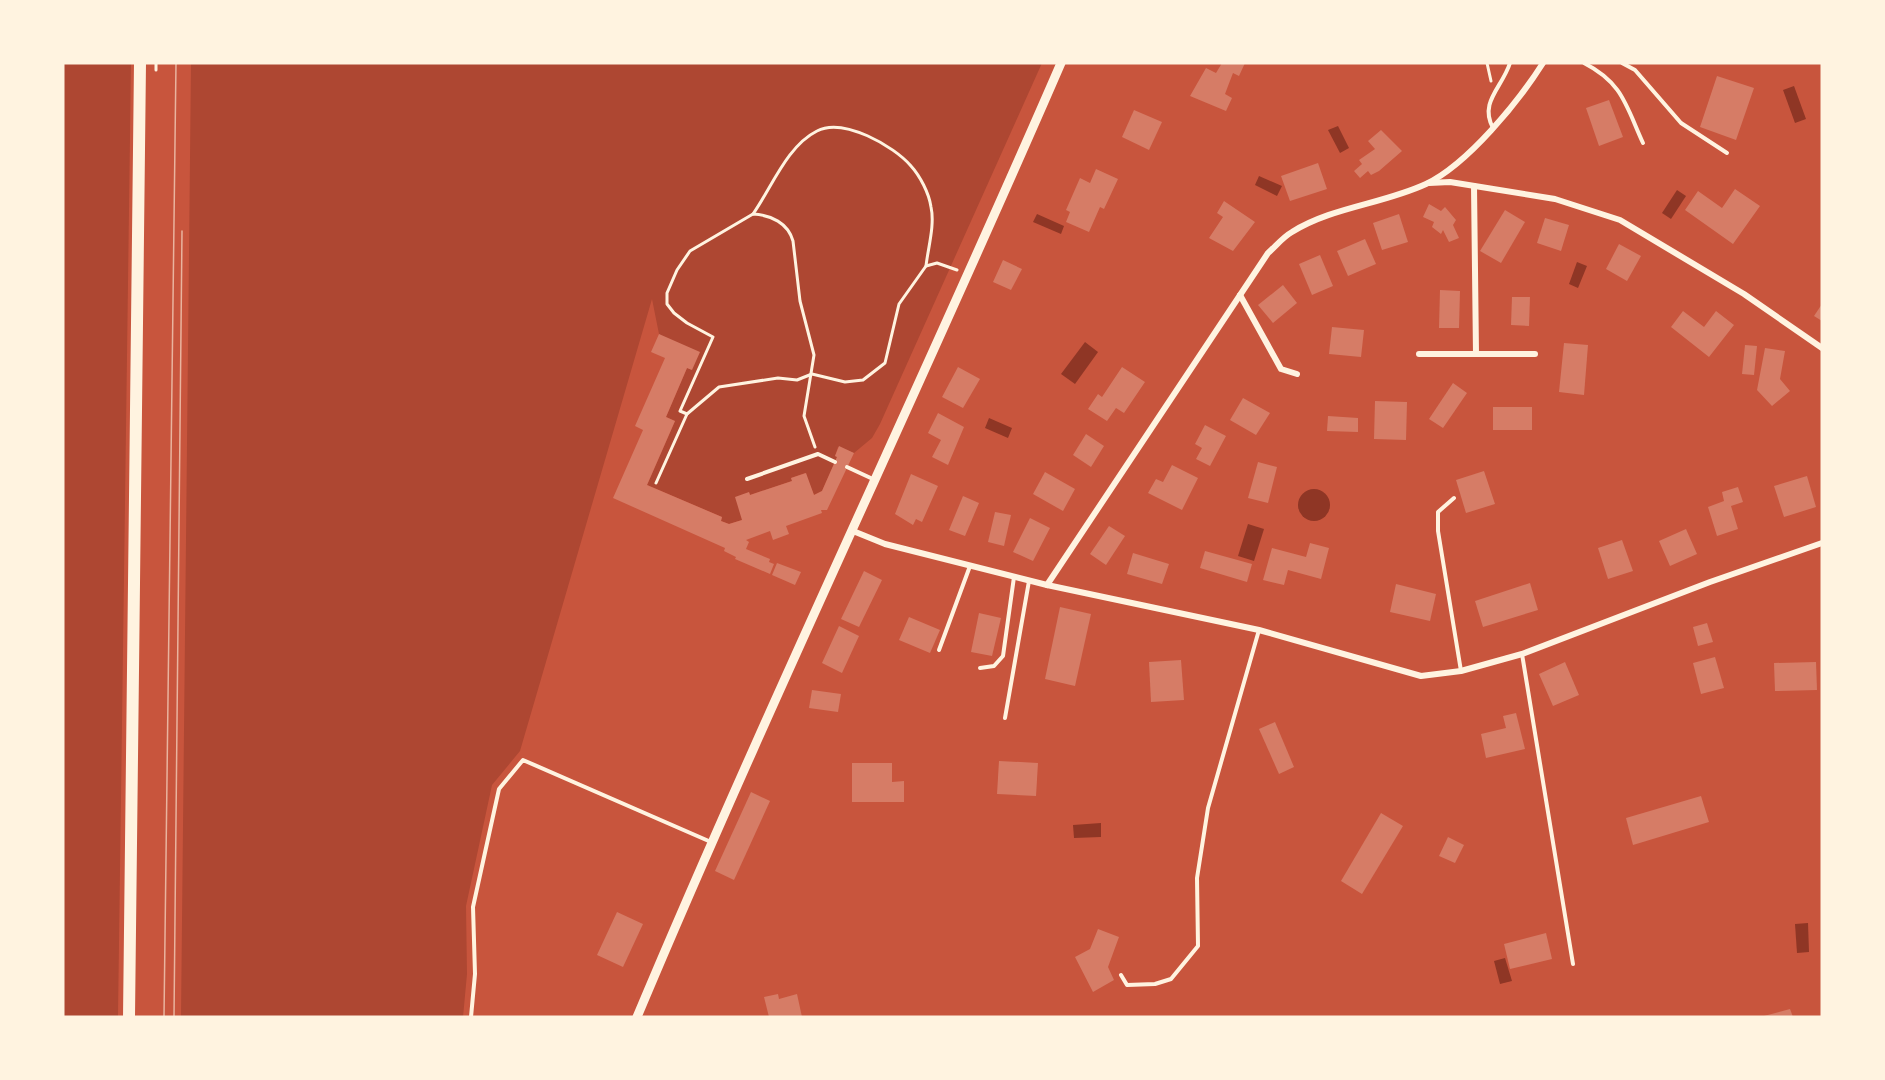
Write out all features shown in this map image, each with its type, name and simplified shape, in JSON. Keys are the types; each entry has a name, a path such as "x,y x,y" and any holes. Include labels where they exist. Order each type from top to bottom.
{"main road":[{"path":"129,1017 141,63"}],"street":[{"path":"637,1017 711,842 876,480 1061,63"},
{"path":"1047,585 1268,253 1291,232 1316,220 1386,200 1428,183 1493,128 1522,96 1543,63"},
{"path":"1428,183 1474,186 1555,199 1620,220 1744,294 1822,348"},
{"path":"1474,186 1476,354"},
{"path":"1240,295 1281,369 1297,374"},
{"path":"1419,354 1535,354"},
{"path":"853,531 885,544 970,566 1047,585 1259,630 1421,676 1461,671 1522,654 1710,582 1822,543"}],"lane":[{"path":"1493,128 1487,116 1489,103 1499,88 1510,63"},
{"path":"1584,63 1604,73 1617,86 1643,143"},
{"path":"1622,63 1635,70 1681,123 1727,153"},
{"path":"747,478 818,454 835,462"},
{"path":"847,467 876,480"},
{"path":"1454,498 1438,512 1438,531 1461,671"},
{"path":"939,650 970,566"},
{"path":"980,668 994,666 1003,656 1014,577"},
{"path":"1005,718 1029,581"},
{"path":"1121,975 1128,985 1155,984 1171,979 1198,945 1197,878 1208,808 1259,630"},
{"path":"1522,654 1573,964"},
{"path":"471,1017 474,974 473,907 499,789 522,760 711,842"}],"path":[{"path":"657,483 687,414 719,387 778,378 798,380 812,374 854,382 862,380 883,366 887,359 899,304 926,266 932,210 927,193 915,171 889,147 848,129 826,127 807,138 788,159 753,214 690,251 677,270 666,301 674,312 687,323 713,337 680,411 687,414"},
{"path":"753,214 776,220 792,235 800,301 813,355 804,420 818,454"},
{"path":"926,266 937,262 967,275"}],"shaded area":[{"path":"63,63 131,63 118,1017 63,1017"},
{"path":"191,63 1042,63 880,424 872,438 854,453 838,447 835,456 837,457 822,491 814,495 805,473 791,478 792,481 750,495 749,492 742,520 729,524 721,521 722,517 647,485 675,421 666,417 687,368 692,370 659,334 652,299 520,751 492,785 466,906 467,974 463,1017 181,1017"},
{"path":"1794,86 1806,119 1795,123 1783,90"},
{"path":"1338,126 1349,148 1340,153 1328,130"},
{"path":"1259,176 1282,186 1277,196 1255,185"},
{"path":"1677,190 1686,196 1671,219 1662,213"},
{"path":"1037,214 1064,226 1061,234 1033,222"},
{"path":"1577,262 1587,266 1578,288 1569,284"},
{"path":"1085,342 1098,352 1075,384 1061,374"},
{"path":"989,418 1012,428 1008,438 985,428"},
{"path":"1314,489 1325,494 1330,505 1325,516 1314,521 1303,516 1298,505 1303,494"},
{"path":"1248,524 1264,529 1254,561 1238,556"},
{"path":"1101,823 1101,837 1074,838 1073,825"},
{"path":"1808,923 1809,952 1797,953 1795,924"},
{"path":"1505,958 1512,981 1500,984 1494,961"}],"building":[{"path":"1222,63 1245,63 1239,76 1233,73 1225,94 1232,98 1226,111 1190,96 1206,68 1216,73"},
{"path":"1717,76 1754,88 1736,140 1700,127"},
{"path":"1609,100 1623,137 1599,146 1586,108"},
{"path":"1134,110 1162,122 1149,150 1122,137"},
{"path":"1381,130 1402,151 1379,171 1371,175 1368,171 1360,178 1354,171 1362,164 1359,160 1375,149 1368,141"},
{"path":"1318,163 1327,189 1290,201 1281,176"},
{"path":"1096,169 1118,179 1104,209 1100,207 1089,232 1066,222 1070,212 1066,210 1080,178 1090,183"},
{"path":"1735,189 1760,206 1733,244 1685,210 1698,191 1722,208"},
{"path":"1224,201 1255,222 1233,251 1209,238 1223,217 1217,213"},
{"path":"1429,204 1441,211 1445,207 1456,220 1453,225 1459,238 1449,242 1443,230 1441,234 1432,227 1434,222 1423,217"},
{"path":"1505,210 1525,222 1501,263 1480,251"},
{"path":"1399,214 1408,242 1382,250 1373,223"},
{"path":"1545,218 1569,225 1561,251 1537,243"},
{"path":"1365,239 1376,264 1348,276 1337,251"},
{"path":"1619,244 1641,256 1627,281 1606,269"},
{"path":"1320,255 1333,286 1312,295 1299,264"},
{"path":"1003,260 1022,269 1011,290 993,282"},
{"path":"1283,285 1297,303 1273,323 1258,305"},
{"path":"1440,290 1460,291 1459,328 1439,328"},
{"path":"1512,297 1530,297 1529,326 1511,325"},
{"path":"1822,304 1822,321 1814,316"},
{"path":"1683,311 1704,327 1716,311 1734,325 1709,357 1671,327"},
{"path":"1332,327 1364,330 1361,357 1329,354"},
{"path":"659,334 700,352 692,370 687,368 666,417 675,421 647,485 722,517 721,521 729,524 742,520 735,497 749,492 750,495 792,481 791,478 806,473 814,495 822,491 837,457 835,456 839,446 854,453 827,510 821,510 822,513 786,526 789,534 773,540 770,531 746,540 749,542 746,549 770,559 769,562 774,564 770,574 735,559 736,557 724,551 725,548 613,498 643,430 635,426 665,358 651,352"},
{"path":"1564,343 1588,345 1584,395 1559,392"},
{"path":"1745,345 1757,346 1754,375 1742,374"},
{"path":"1765,348 1785,351 1780,379 1790,391 1772,406 1757,390"},
{"path":"958,367 980,379 963,408 942,397"},
{"path":"1122,367 1145,382 1124,413 1116,408 1107,421 1088,409 1098,394 1102,397"},
{"path":"1453,383 1467,393 1443,428 1429,419"},
{"path":"1243,398 1270,413 1256,435 1230,420"},
{"path":"1375,401 1407,402 1406,440 1374,439"},
{"path":"1493,407 1532,407 1532,430 1493,430"},
{"path":"938,413 964,427 948,465 932,457 941,440 928,433"},
{"path":"1328,416 1358,418 1358,432 1327,431"},
{"path":"1205,425 1226,436 1210,466 1196,459 1202,448 1195,444"},
{"path":"1086,434 1104,446 1091,467 1073,455"},
{"path":"1258,462 1277,467 1268,503 1248,498"},
{"path":"1172,465 1198,478 1182,510 1148,493 1156,479 1163,482"},
{"path":"1484,471 1495,504 1466,513 1456,480"},
{"path":"1045,472 1075,489 1063,511 1033,494"},
{"path":"911,474 938,486 922,522 916,519 913,525 895,514"},
{"path":"1807,476 1816,507 1784,517 1774,486"},
{"path":"1738,487 1743,502 1731,506 1738,529 1717,536 1708,507 1724,501 1722,492"},
{"path":"963,496 979,503 965,536 949,530"},
{"path":"995,512 1011,515 1004,546 988,542"},
{"path":"1030,518 1050,528 1033,561 1013,552"},
{"path":"1109,526 1125,536 1106,565 1090,554"},
{"path":"1686,529 1697,554 1670,566 1659,541"},
{"path":"1622,540 1633,571 1608,579 1598,548"},
{"path":"1310,543 1329,548 1321,579 1288,570 1284,585 1263,580 1272,548 1306,557"},
{"path":"1205,551 1252,564 1247,582 1200,568"},
{"path":"1133,553 1169,564 1162,584 1127,574"},
{"path":"777,563 801,572 795,585 772,575"},
{"path":"864,571 882,580 859,627 841,619"},
{"path":"1530,583 1538,610 1483,627 1475,601"},
{"path":"1396,584 1436,594 1430,621 1390,612"},
{"path":"1060,607 1091,614 1075,686 1045,679"},
{"path":"979,613 1001,618 992,656 971,652"},
{"path":"909,617 940,630 930,653 899,640"},
{"path":"1707,623 1713,642 1698,646 1693,627"},
{"path":"839,626 859,636 842,673 822,663"},
{"path":"1715,657 1724,688 1701,694 1693,663"},
{"path":"1181,660 1184,700 1151,702 1149,662"},
{"path":"1565,662 1579,695 1553,706 1539,674"},
{"path":"1816,662 1817,690 1775,691 1774,663"},
{"path":"812,690 841,694 838,712 809,708"},
{"path":"1516,713 1525,749 1486,758 1481,734 1506,728 1503,716"},
{"path":"1275,722 1294,767 1279,774 1259,729"},
{"path":"999,761 1038,763 1036,796 997,794"},
{"path":"852,763 892,763 892,782 904,781 904,802 852,802"},
{"path":"751,792 770,801 734,880 715,871"},
{"path":"1701,796 1709,822 1633,845 1626,818"},
{"path":"1381,813 1403,826 1362,894 1341,881"},
{"path":"1448,837 1464,845 1455,863 1439,856"},
{"path":"617,912 643,924 623,967 597,955"},
{"path":"1098,929 1119,937 1108,967 1114,980 1093,992 1075,957 1090,949"},
{"path":"1546,933 1552,959 1510,969 1504,944"},
{"path":"778,994 779,999 797,994 802,1017 769,1017 764,997"},
{"path":"1790,1009 1793,1017 1764,1017 1764,1016"}],"tram line":[{"path":"164,1017 176,63"},
{"path":"174,1017 182,231"}]}
